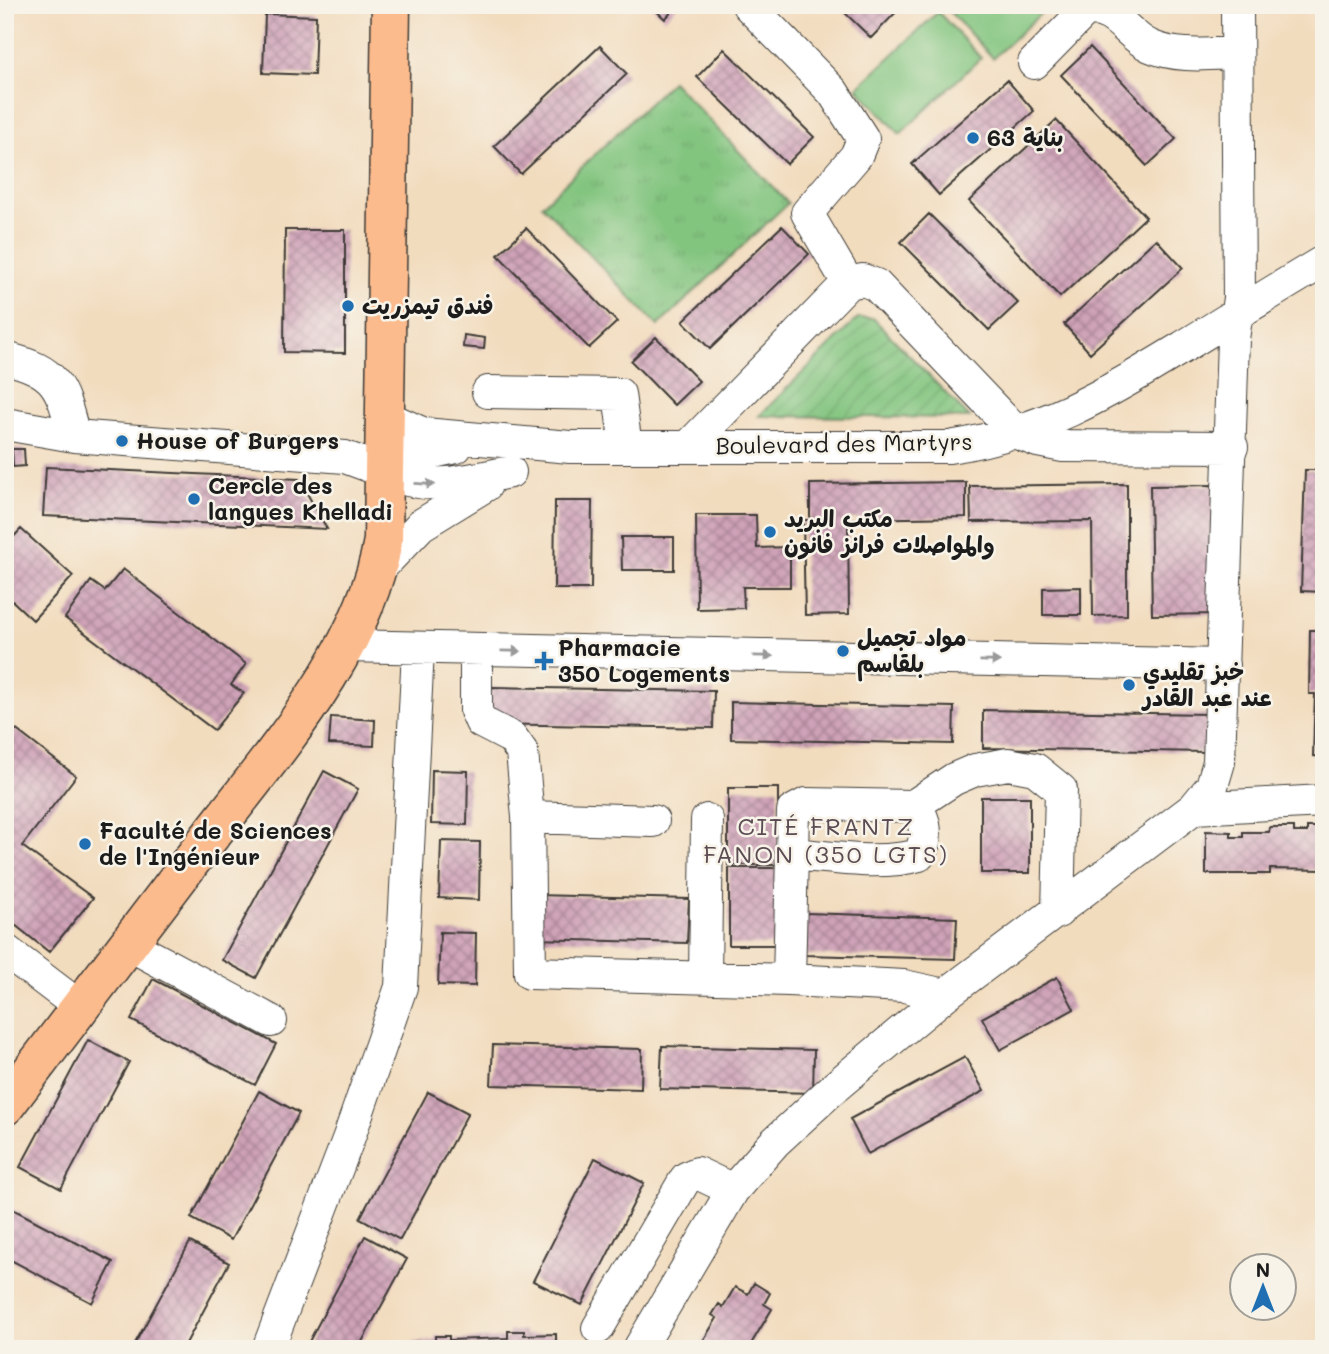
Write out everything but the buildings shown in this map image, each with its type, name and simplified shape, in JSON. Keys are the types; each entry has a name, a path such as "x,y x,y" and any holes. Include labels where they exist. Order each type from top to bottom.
{"main road":[{"path":"5,1106 296,723 345,646 378,570 383,540 391,5"}],"street":[{"path":"748,5 833,92 863,139 856,156 807,213 848,283"},
{"path":"639,1349 733,1190 775,1142 836,1086 945,995 1194,808 1212,786 1219,762 1239,279 1237,5"},
{"path":"1034,63 1086,10 1098,9 1108,12 1148,45 1160,50 1176,54 1237,53"},
{"name":"Boulevard des Martyrs","path":"499,441 570,447 949,446 1017,433 1056,419 1120,385 1324,261"},
{"path":"688,447 848,283 863,280 876,285 1017,433 1063,446 1232,446"},
{"path":"5,358 33,365 53,380 64,398 74,436"},
{"path":"488,392 619,394 626,447"},
{"path":"384,416 424,435 499,441"},
{"path":"5,424 74,436 345,457 408,483 442,485 510,472"},
{"path":"383,471 400,458 499,441"},
{"path":"378,570 421,525 510,472 570,447"},
{"path":"345,646 418,650 1223,665"},
{"path":"268,1349 349,1138 401,988 418,650"},
{"path":"476,651 476,711 481,722 512,738 522,752 528,817 530,973 904,986 945,995"},
{"path":"789,980 793,811 806,804 913,806 954,779 975,770 1007,764 1035,769 1061,790 1058,912"},
{"path":"1194,808 1324,801"},
{"path":"791,854 863,860 902,860 919,855 925,821 921,812 913,806"},
{"path":"528,817 653,821"},
{"path":"705,977 706,820"},
{"path":"128,944 271,1021"},
{"path":"5,950 80,1007"},
{"path":"598,1328 685,1178 698,1173 733,1190"}],"green space":[{"path":"949,5 1050,5 993,58 946,8"},
{"path":"938,12 981,58 900,134 857,88"},
{"path":"672,81 788,203 658,326 542,205"},
{"path":"858,318 873,318 970,418 759,416"}],"place":[{"name":"بناية 63","path":"973,138"},
{"name":"فندق تيمزريت","path":"348,306"},
{"name":"House of Burgers","path":"122,441"},
{"name":"Cercle des langues Khelladi","path":"194,499"},
{"name":"مكتب البريد والمواصلات فرانز فانون","path":"770,532"},
{"name":"مواد تجميل بلقاسم","path":"843,651"},
{"name":"Pharmacie 350 Logements","path":"544,661"},
{"name":"خبز تقليدي عند عبد القادر","path":"1129,685"},
{"name":"Faculté de Sciences de l'Ingénieur","path":"85,844"}],"district":[{"name":"CITÉ FRANTZ FANON (350 LGTS)","path":"826,841"}]}
